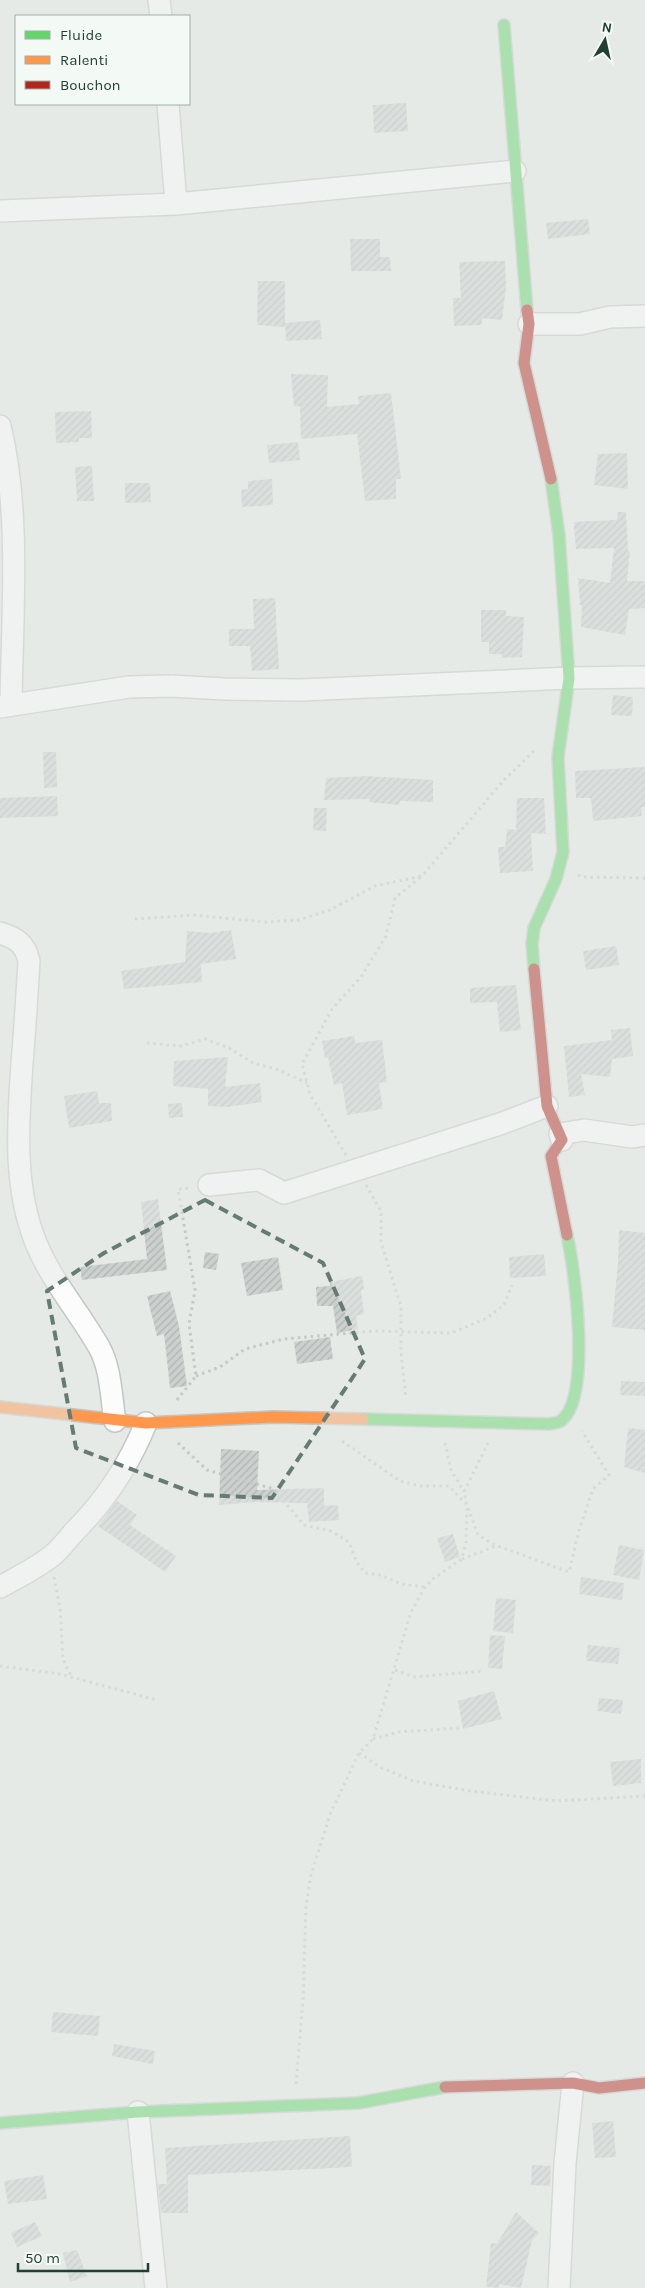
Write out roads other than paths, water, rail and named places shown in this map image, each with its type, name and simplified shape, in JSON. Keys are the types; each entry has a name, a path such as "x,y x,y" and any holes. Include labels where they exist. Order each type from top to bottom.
{"street":[{"path":"160,0 161,15"},
{"path":"504,25 524,289 529,324 524,363 550,465 559,534 569,678 558,757 562,833 561,864 534,928 532,944 547,1106 562,1140"},
{"path":"168,105 176,204"},
{"path":"0,211 176,204 515,171"},
{"path":"529,324 580,324 610,317 645,316"},
{"path":"0,426 6,451 14,547 5,706 129,687 171,686 301,690 569,678 645,677"},
{"path":"0,933 20,942 27,951 28,961 19,1115 19,1152 26,1213 36,1244 50,1270 100,1348 106,1366 115,1420"},
{"path":"209,1185 259,1180 284,1193 500,1124 547,1106"},
{"path":"562,1140 560,1134 584,1130 632,1137 645,1135"},
{"path":"0,1408 146,1423 273,1417 549,1424 564,1420 571,1411 575,1396 579,1337 575,1276 557,1197 551,1156 562,1140"},
{"path":"0,1587 30,1571 54,1554 90,1516 114,1486 133,1454 146,1423"},
{"path":"559,2288 565,2163 573,2083"},
{"path":"0,2123 138,2112 358,2102 454,2085 573,2083 598,2088 645,2083"},
{"path":"138,2112 156,2288"}]}
